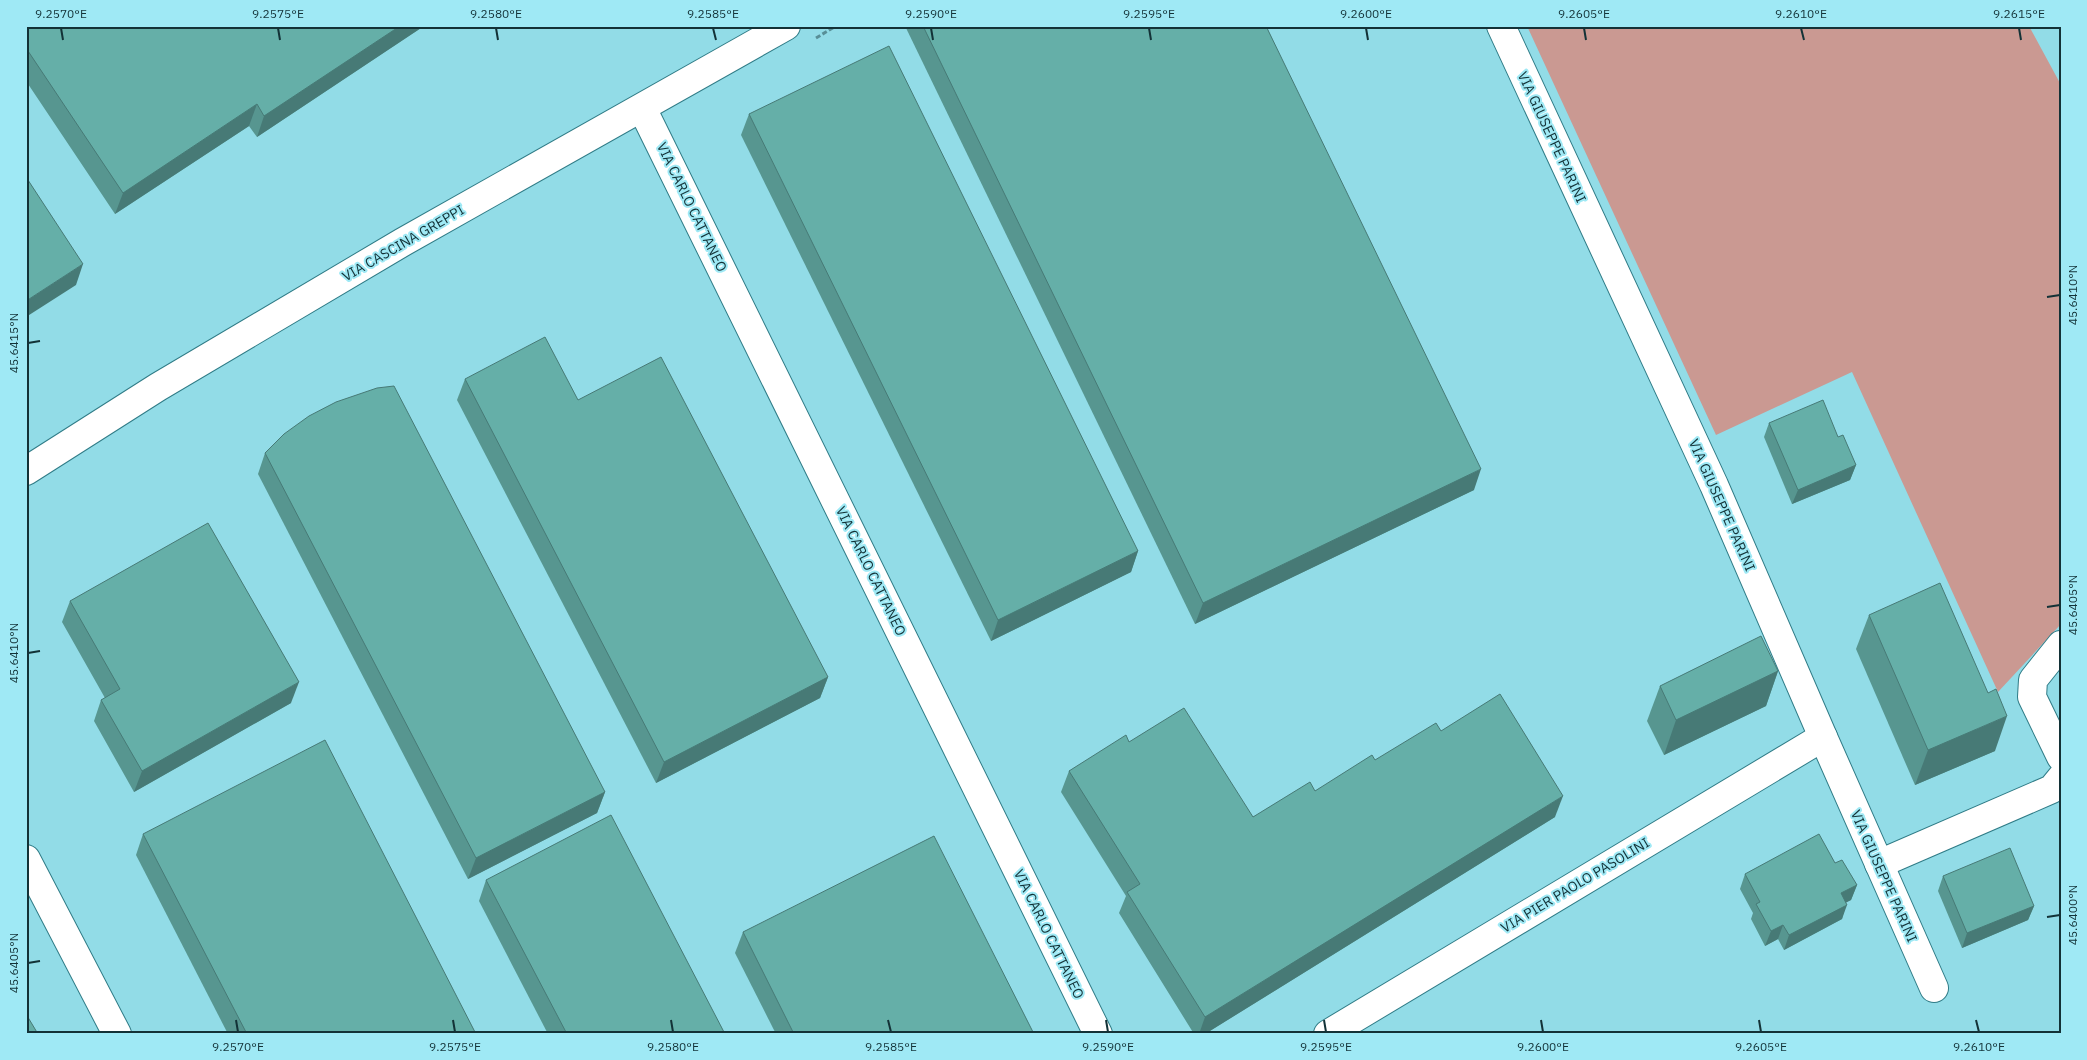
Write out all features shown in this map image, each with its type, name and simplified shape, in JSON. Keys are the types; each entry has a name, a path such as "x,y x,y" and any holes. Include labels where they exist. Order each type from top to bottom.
{"street":[{"name":"VIA CASCINA GREPPI","path":"26,471 158,387 403,242 786,26"},
{"name":"VIA GIUSEPPE PARINI","path":"1501,26 1714,485 1822,737 1934,988"},
{"name":"VIA CARLO CATTANEO","path":"642,108 1098,1034"},
{"path":"2061,645 2033,680 2032,697 2061,757"},
{"name":"VIA PIER PAOLO PASOLINI","path":"1328,1034 1822,737"},
{"path":"1879,864 2058,786"},
{"path":"26,859 117,1034"}],"shaded area":[{"path":"1527,26 2029,26 2061,85 2061,624 1998,692 1852,372 1716,435"}],"building":[{"path":"26,26 400,26 264,116 257,104 123,193 26,48"},
{"path":"923,26 1266,26 1481,469 1203,603"},
{"path":"889,46 1138,551 998,620 749,114"},
{"path":"26,177 83,264 26,301"},
{"path":"545,337 578,400 661,357 828,677 664,762 465,379"},
{"path":"394,386 605,792 476,858 265,453 284,434 309,416 336,402 377,388"},
{"path":"1823,400 1838,437 1843,435 1856,465 1798,490 1769,423"},
{"path":"208,523 299,682 142,771 101,700 120,689 70,601"},
{"path":"1940,583 1988,693 1996,689 2007,716 1928,750 1869,615"},
{"path":"1761,636 1778,671 1676,720 1660,686"},
{"path":"1500,694 1563,796 1205,1017 1127,892 1140,884 1069,771 1126,735 1129,742 1184,708 1253,817 1310,782 1315,791 1372,755 1375,760 1436,723 1441,731"},
{"path":"325,740 476,1034 247,1034 143,834"},
{"path":"611,815 725,1034 567,1034 486,880"},
{"path":"1819,834 1835,863 1842,860 1857,885 1841,893 1847,905 1789,935 1783,925 1771,931 1756,904 1760,902 1745,874"},
{"path":"934,836 1034,1034 794,1034 743,932"},
{"path":"2010,848 2034,906 1967,933 1943,876"},
{"path":"26,1014 38,1034 26,1034"}]}
